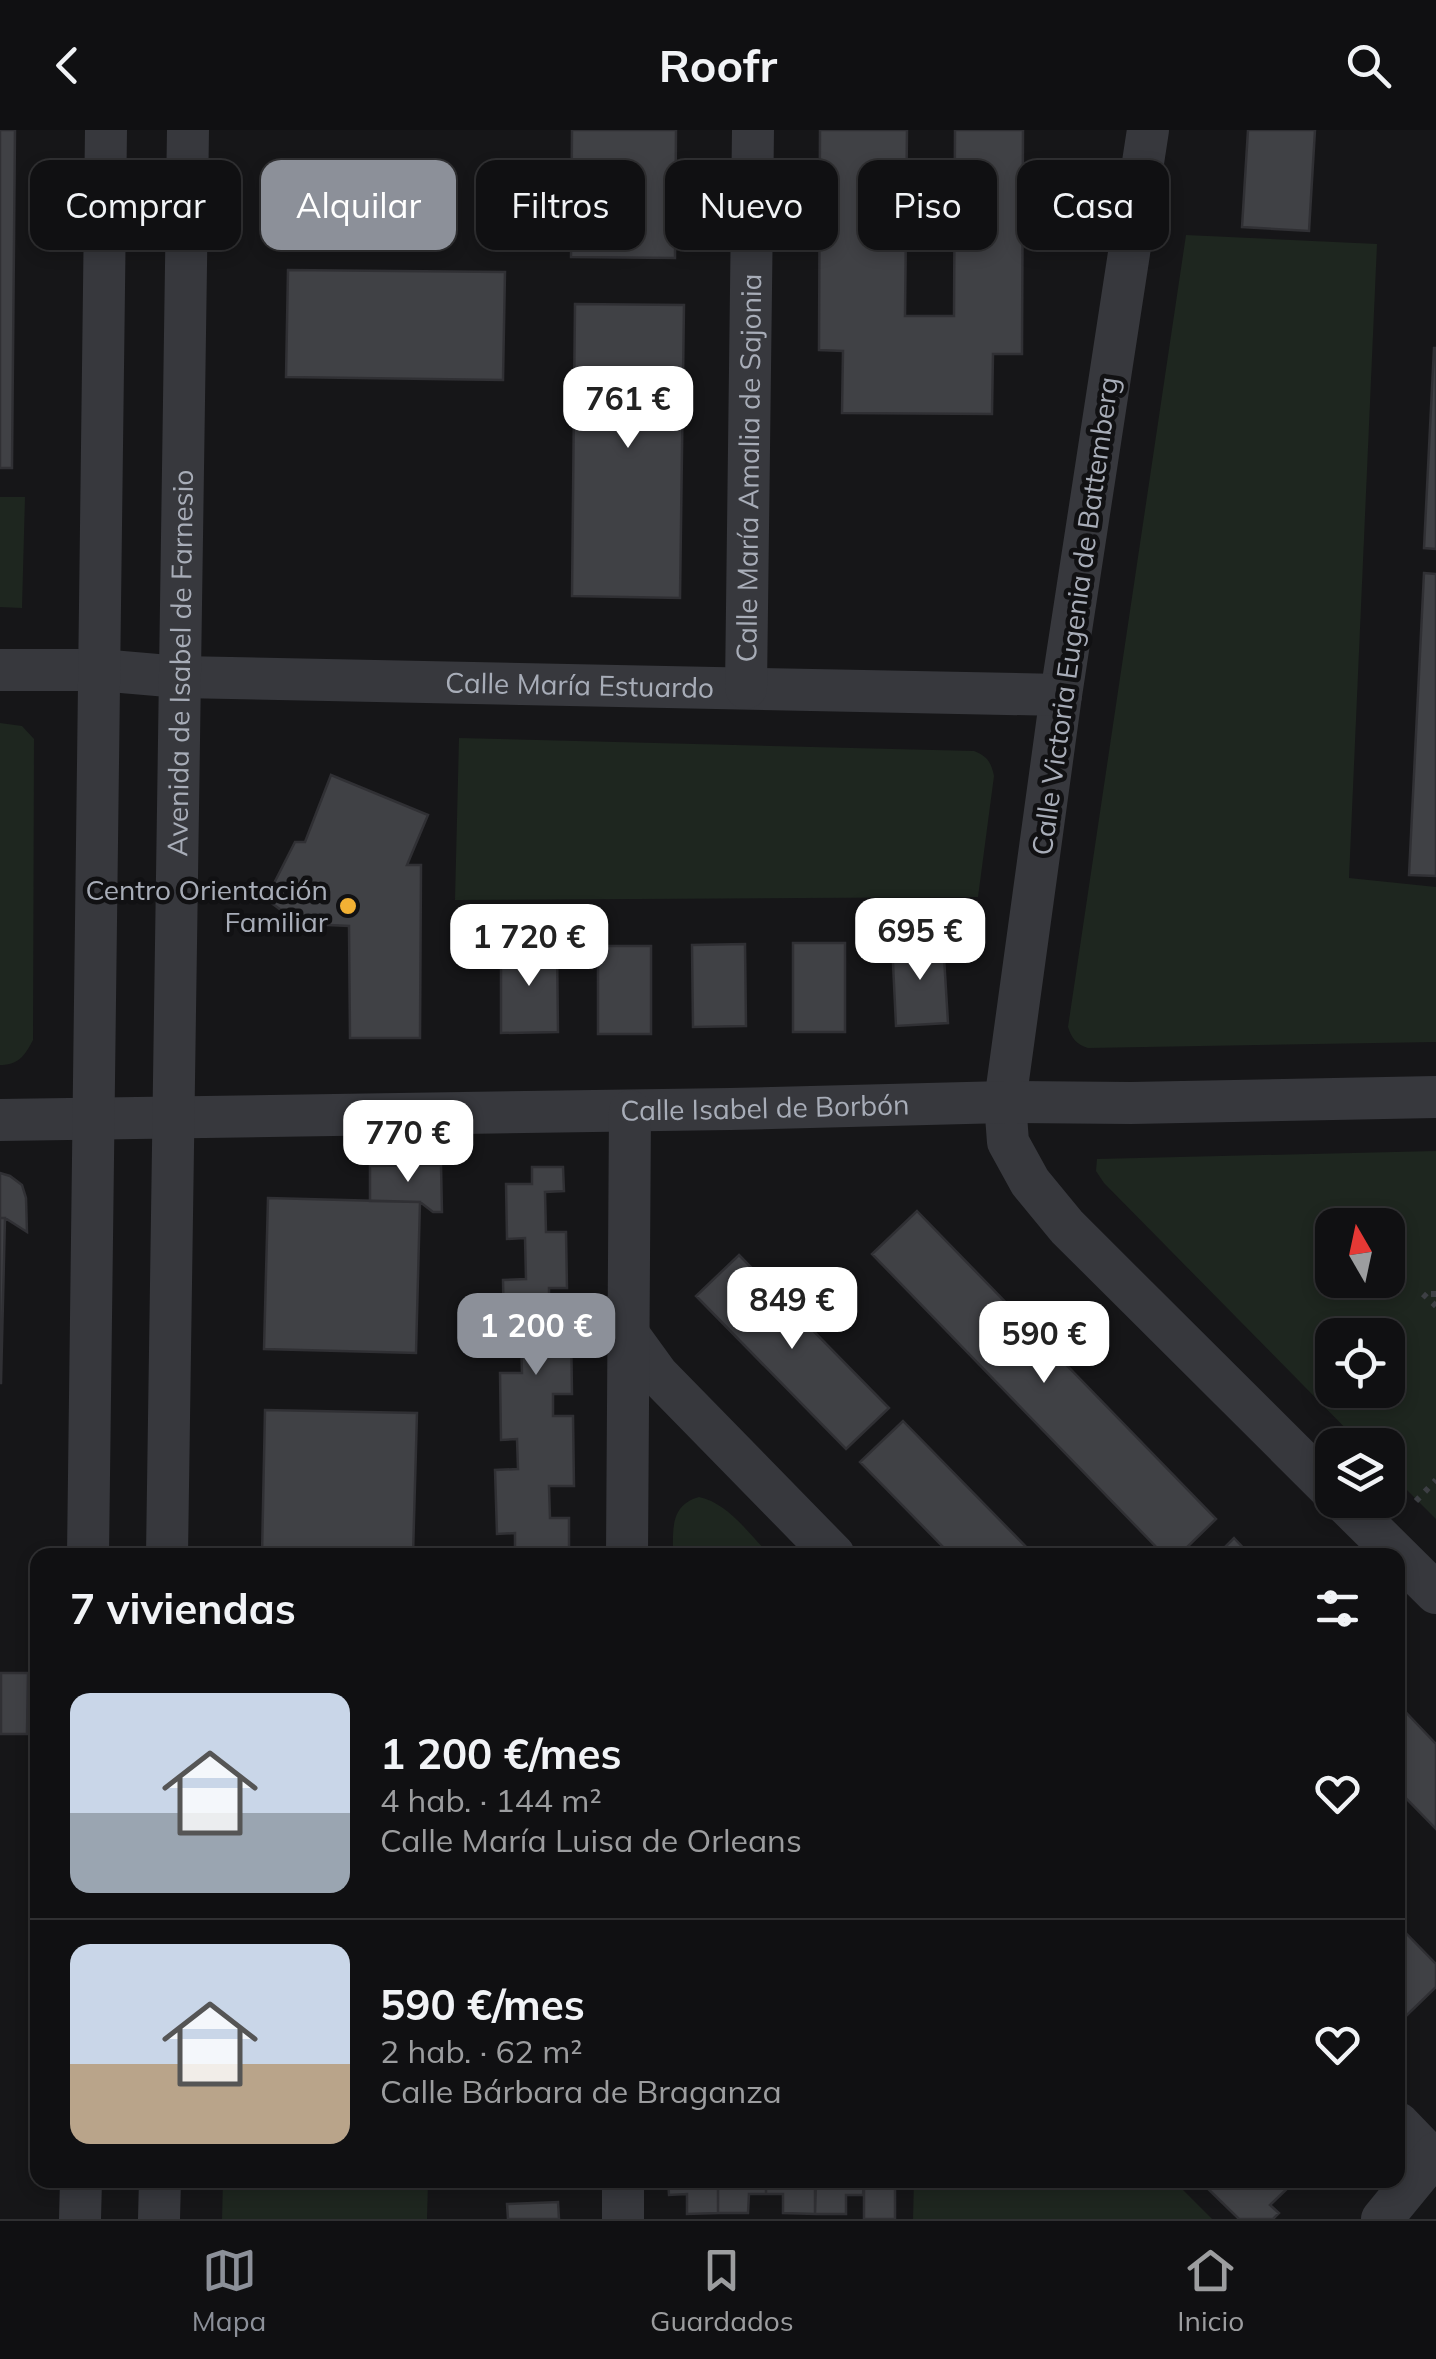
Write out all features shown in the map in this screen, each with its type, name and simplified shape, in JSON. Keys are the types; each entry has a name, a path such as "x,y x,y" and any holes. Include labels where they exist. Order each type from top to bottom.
{"street":[{"path":"88,1548 106,130"},
{"name":"Avenida de Isabel de Farnesio","path":"167,1548 188,130"},
{"name":"Calle María Amalia de Sajonia","path":"746,688 753,130"},
{"name":"Calle Victoria Eugenia de Battemberg","path":"1148,130 1061,695 1005,1102 1008,1142 1030,1182 1067,1227 1315,1474"},
{"name":"Calle María Estuardo","path":"0,670 1061,695"},
{"name":"Calle Isabel de Borbón","path":"0,1120 1436,1097"},
{"path":"627,1548 630,1111"},
{"path":"628,1335 658,1376 827,1548"},
{"path":"1360,1518 1391,1548"},
{"path":"1405,1562 1436,1592"},
{"path":"1382,2219 1434,2155 1405,2128"},
{"path":"80,2219 81,2188"},
{"path":"159,2219 160,2188"},
{"path":"623,2188 623,2219"}],"path":[{"path":"1436,1294 1423,1294 1436,1306"},
{"path":"1416,1500 1436,1480"}],"shaded area":[{"path":"379,158 379,160 287,160"},
{"path":"1186,235 1377,244 1349,878 1436,887 1436,1042 1088,1048 1075,1041 1068,1027"},
{"path":"0,497 25,497 22,608 0,607"},
{"path":"0,723 22,726 34,739 33,1040 21,1058 0,1065"},
{"path":"459,738 974,751 988,760 994,776 978,897 455,900"},
{"path":"1436,1151 1436,1519 1405,1488 1405,1428 1345,1428 1326,1408 1405,1408 1405,1318 1315,1318 1315,1397 1096,1171 1097,1159"},
{"path":"699,1497 710,1500 729,1512 764,1548 673,1548 675,1520 690,1501"},
{"path":"223,2188 428,2188 427,2219 222,2219"},
{"path":"914,2188 1181,2188 1212,2219 913,2219"}],"building":[{"path":"0,130 15,130 12,468 0,468"},
{"path":"572,130 676,130 676,160 665,160 665,250 675,250 675,258 571,257 571,250 645,250 645,160 572,160"},
{"path":"820,130 907,130 907,160 858,160 858,250 906,250 905,316 954,316 954,250 997,250 997,160 955,160 955,130 1023,130 1023,160 1017,160 1017,250 1022,250 1022,354 993,354 992,414 842,413 843,351 819,350 819,250 838,250 838,160 820,160"},
{"path":"1248,130 1315,130 1309,231 1242,227"},
{"path":"288,270 505,272 503,380 286,377"},
{"path":"575,304 684,305 680,598 572,596"},
{"path":"1436,348 1436,549 1424,548"},
{"path":"1424,573 1436,574 1436,876 1409,875"},
{"name":"Centro Orientación Familiar","path":"331,775 428,815 407,865 421,865 420,1038 350,1038 349,926 286,923 285,913 266,899 295,842 305,842"},
{"path":"943,940 948,1023 896,1026 892,942"},
{"path":"793,943 845,943 845,1032 793,1032"},
{"path":"745,944 746,1026 693,1027 692,945"},
{"path":"501,946 557,946 558,1032 501,1033"},
{"path":"598,946 651,946 651,1034 598,1034"},
{"path":"441,1165 442,1212 433,1212 420,1202 370,1201 370,1166"},
{"path":"532,1167 563,1167 564,1191 545,1192 546,1232 566,1232 567,1288 549,1288 549,1327 571,1327 572,1394 553,1394 553,1416 573,1416 574,1486 549,1486 550,1518 569,1518 569,1548 515,1548 515,1533 497,1534 495,1470 518,1469 517,1439 501,1440 500,1373 522,1373 521,1336 504,1336 503,1280 526,1279 525,1238 507,1239 506,1184 532,1184"},
{"path":"0,1173 22,1185 27,1232 0,1218"},
{"path":"268,1198 420,1202 416,1353 264,1349"},
{"path":"917,1211 1216,1519 1186,1548 1157,1548 872,1254"},
{"path":"0,1218 5,1218 1,1383 0,1383"},
{"path":"739,1255 889,1408 846,1449 696,1296"},
{"path":"265,1410 417,1413 413,1548 262,1548"},
{"path":"903,1421 1027,1548 944,1548 860,1462"},
{"path":"1234,1538 1243,1548 1224,1548"},
{"path":"1,1673 28,1673 27,1734 1,1734"},
{"path":"1405,1711 1436,1744 1436,1829 1405,1797"},
{"path":"1405,1932 1436,1964 1436,1987 1405,2017"},
{"path":"669,2188 718,2188 718,2213 687,2214 687,2194 669,2195"},
{"path":"718,2188 766,2188 766,2194 749,2194 748,2213 718,2213"},
{"path":"766,2188 815,2188 815,2214 783,2213 783,2194 766,2194"},
{"path":"816,2188 863,2188 863,2195 846,2195 846,2214 815,2214"},
{"path":"864,2188 895,2188 895,2219 864,2219"},
{"path":"1207,2188 1288,2188 1270,2205 1279,2213 1273,2219 1239,2219"},
{"path":"558,2202 559,2219 508,2219 507,2204"}],"place":[{"name":"Centro Orientación Familiar","path":"348,906"}]}
